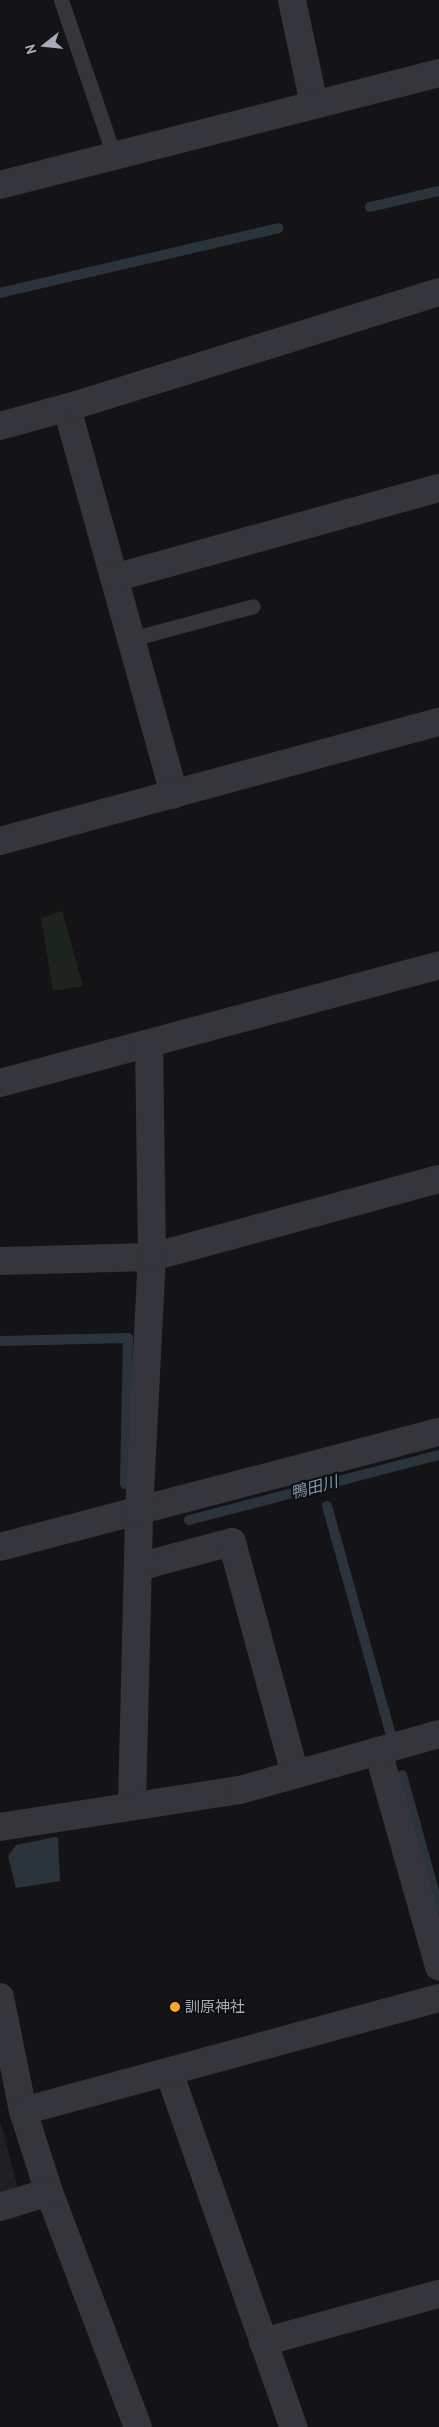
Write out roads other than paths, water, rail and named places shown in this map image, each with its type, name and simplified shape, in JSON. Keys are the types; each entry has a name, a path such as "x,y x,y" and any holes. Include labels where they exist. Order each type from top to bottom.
{"street":[{"path":"292,0 314,104"},
{"path":"0,185 439,73"},
{"path":"0,426 67,408 439,292"},
{"path":"67,408 174,794"},
{"path":"114,578 439,488"},
{"path":"0,841 439,722"},
{"path":"0,1083 439,965"},
{"path":"132,1805 139,1512 152,1257 149,1044"},
{"path":"0,1260 152,1257 439,1179"},
{"path":"0,1548 439,1432"},
{"path":"138,1567 232,1542 295,1774"},
{"path":"0,1826 240,1790 439,1734"},
{"path":"378,1751 439,1967"},
{"path":"0,1997 23,2111 49,2192 138,2427"},
{"path":"23,2111 439,1998"},
{"path":"169,2072 293,2427"},
{"path":"0,2207 49,2192"},
{"path":"263,2342 439,2294"}],"lane":[{"path":"61,0 114,156"},
{"path":"131,639 253,606"}],"waterway":[{"path":"370,207 439,191"},
{"path":"0,293 279,228"},
{"path":"0,1341 128,1338 125,1484"},
{"name":"鴨田川","path":"189,1520 439,1455"},
{"path":"327,1506 390,1732"},
{"path":"402,1775 439,1908"}],"place":[{"name":"訓原神社","path":"175,2007"}]}
